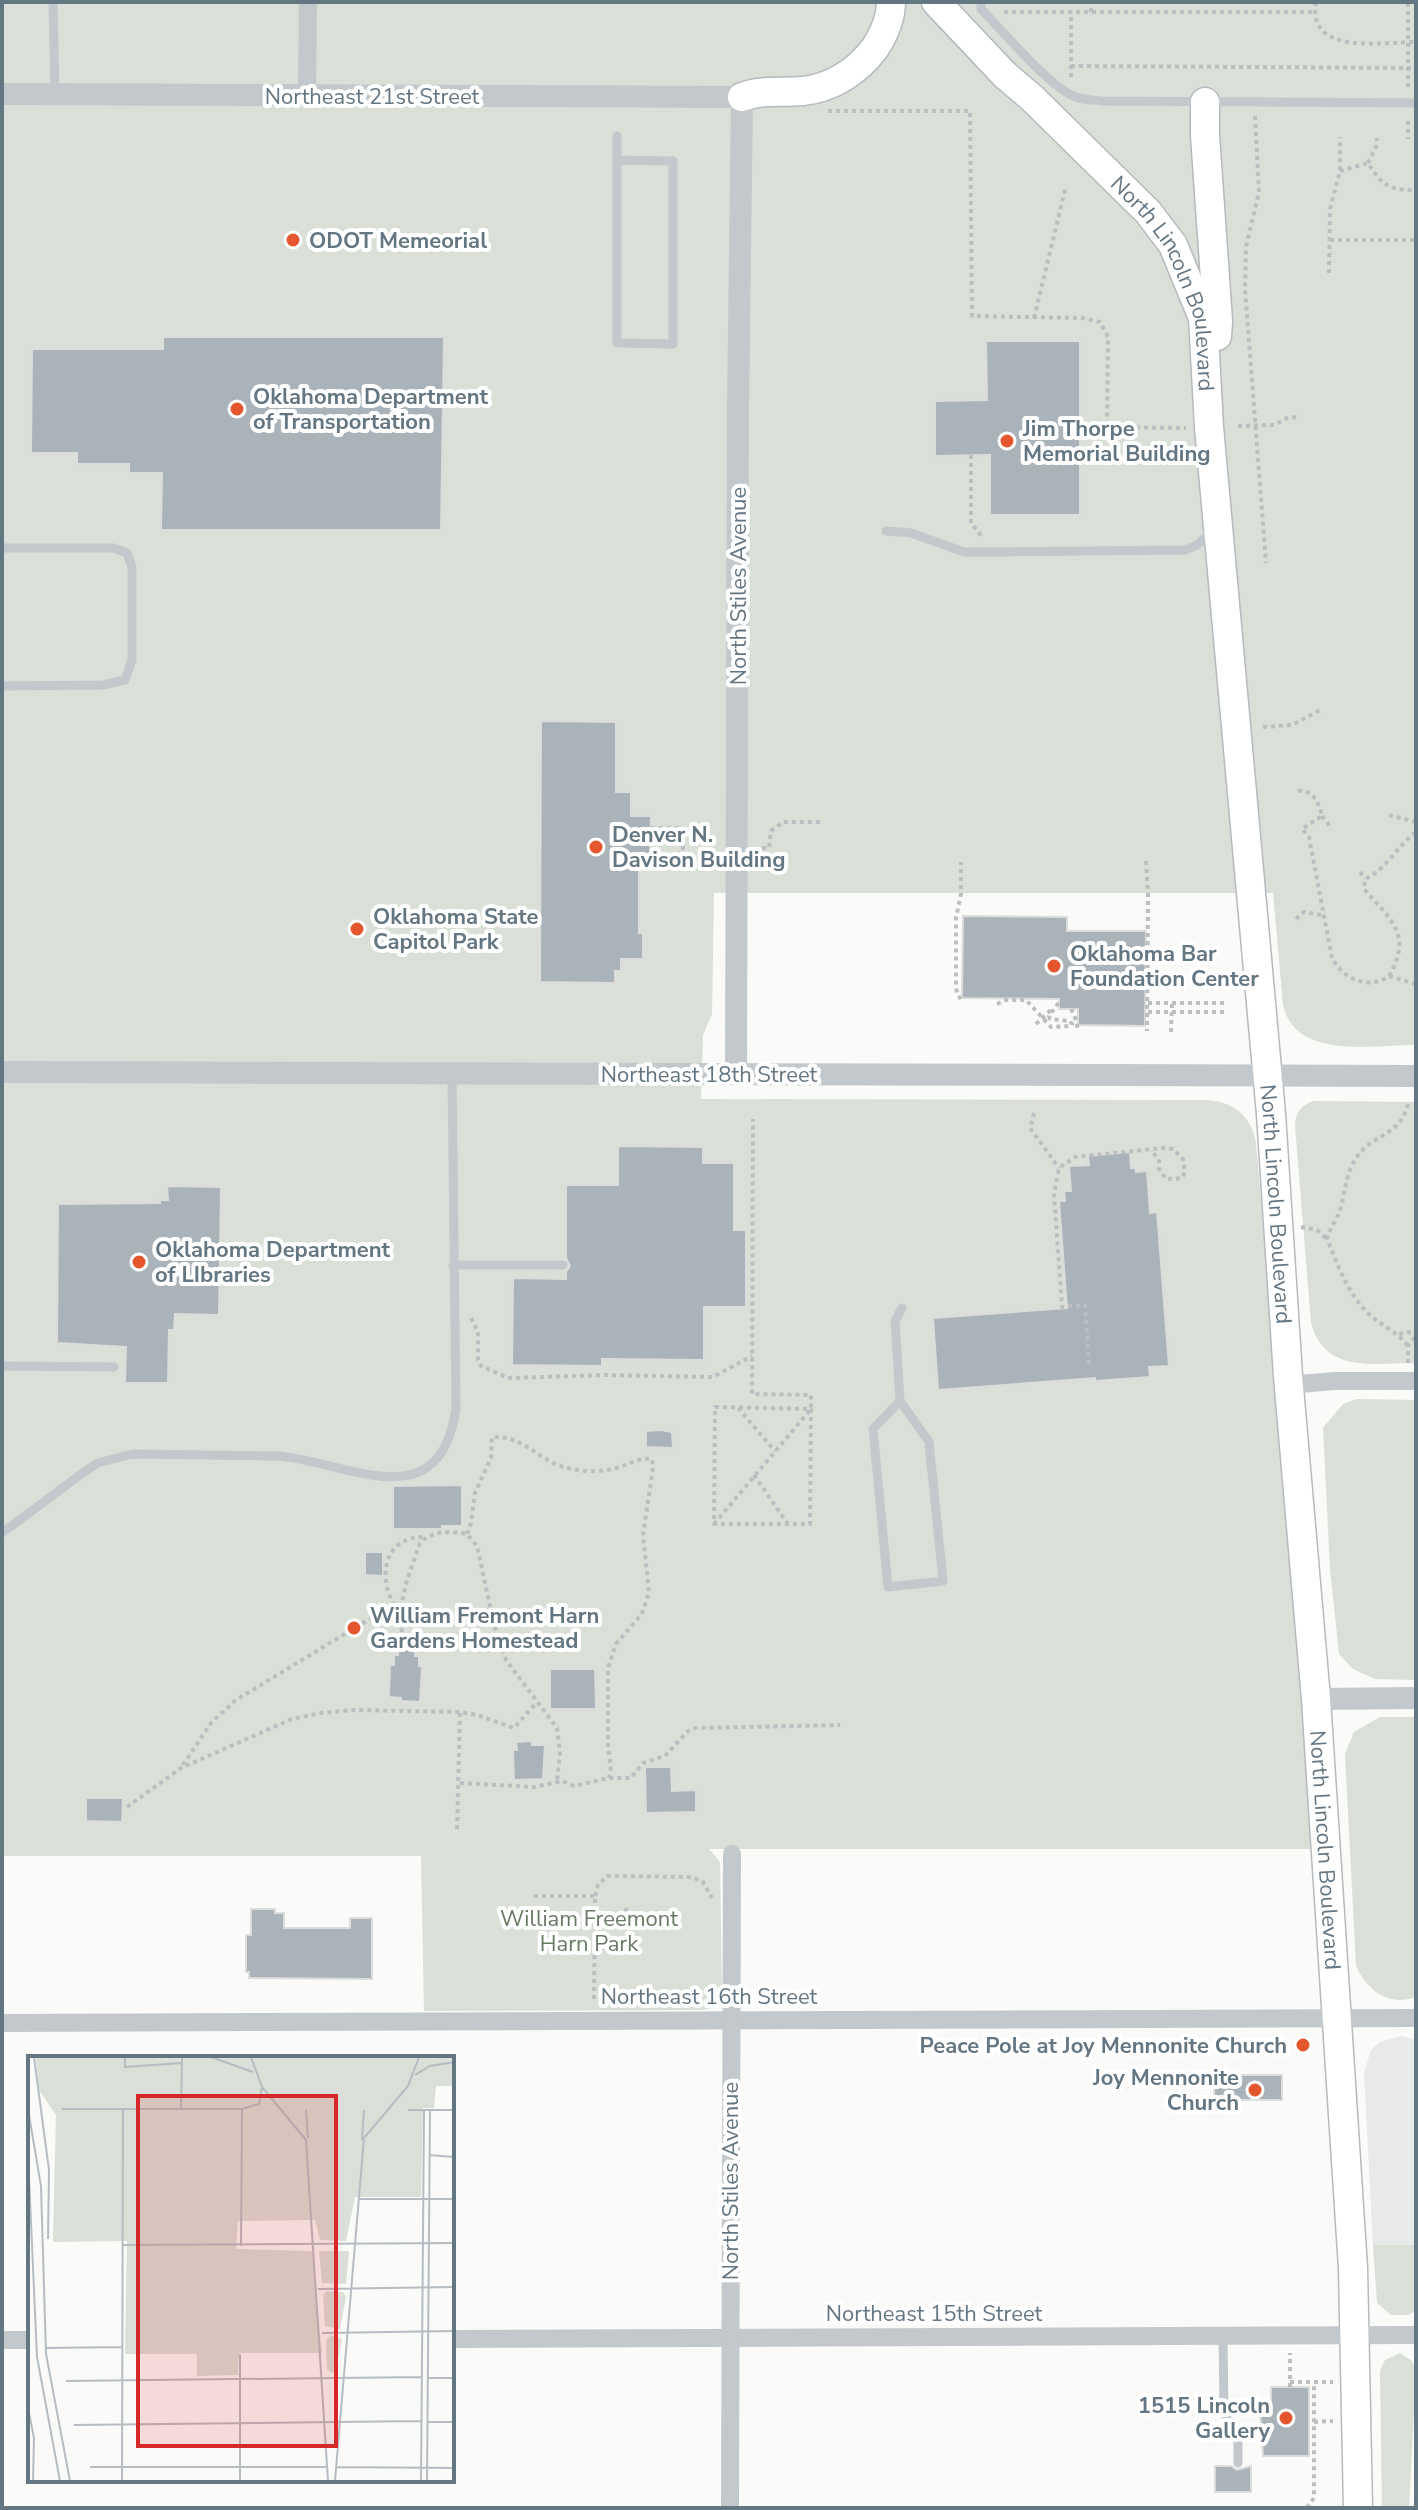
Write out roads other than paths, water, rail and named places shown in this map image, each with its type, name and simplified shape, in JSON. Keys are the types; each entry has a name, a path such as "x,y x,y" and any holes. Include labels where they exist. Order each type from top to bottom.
{"main road":[{"path":"742,97 759,91 813,89 843,78 867,60 882,38 891,14 891,2"},
{"name":"North Lincoln Boulevard","path":"936,2 1005,75 1148,212 1173,245 1203,318 1198,428 1218,524 1267,1076 1316,1699 1355,2335 1358,2508"},
{"path":"1198,428 1218,321 1205,102"}],"street":[{"path":"307,96 308,2"},
{"name":"Northeast 21st Street","path":"2,94 742,97"},
{"name":"North Stiles Avenue","path":"736,1074 742,97"},
{"name":"Northeast 18th Street","path":"2,1072 1416,1076"},
{"path":"1289,1385 1334,1381 1412,1381"},
{"path":"1316,1699 1416,1698"},
{"name":"North Stiles Avenue","path":"730,2508 732,1854"},
{"name":"Northeast 16th Street","path":"2,2023 1416,2018"},
{"name":"Northeast 15th Street","path":"454,2339 1416,2335"},
{"path":"2,2340 28,2340"}],"lane":[{"path":"53,2 55,94"},
{"path":"981,2 981,9 1051,80 1076,97 1102,101 1416,103"},
{"path":"617,136 617,160 617,343 673,344 673,161 617,160"},
{"path":"886,531 911,533 964,552 1185,550 1197,545 1218,524"},
{"path":"2,548 122,549 131,559 132,597 132,660 125,680 103,685 2,686"},
{"path":"2,1533 91,1467 132,1454 294,1457 341,1470 393,1476 420,1473 432,1466 441,1454 454,1422 456,1398 452,1072"},
{"path":"453,1265 563,1265"},
{"path":"900,1401 873,1429 888,1587 943,1581 929,1442 900,1401 895,1321 902,1308"},
{"path":"2,1366 114,1367"},
{"path":"1223,2336 1224,2412 1238,2440 1238,2463"}],"place":[{"name":"ODOT Memeorial","path":"293,240"},
{"name":"Oklahoma Department of Transportation","path":"237,409"},
{"name":"Jim Thorpe Memorial Building","path":"1007,441"},
{"name":"Denver N. Davison Building","path":"596,847"},
{"name":"Oklahoma State Capitol Park","path":"357,929"},
{"name":"Oklahoma Bar Foundation Center","path":"1054,966"},
{"name":"Oklahoma Department of LIbraries","path":"139,1262"},
{"name":"William Fremont Harn Gardens Homestead","path":"354,1628"},
{"name":"Peace Pole at Joy Mennonite Church","path":"1303,2045"},
{"name":"Joy Mennonite Church","path":"1255,2090"},
{"name":"1515 Lincoln Gallery","path":"1286,2418"}],"park label":[{"name":"William Freemont Harn Park","path":"589,1930"}]}
